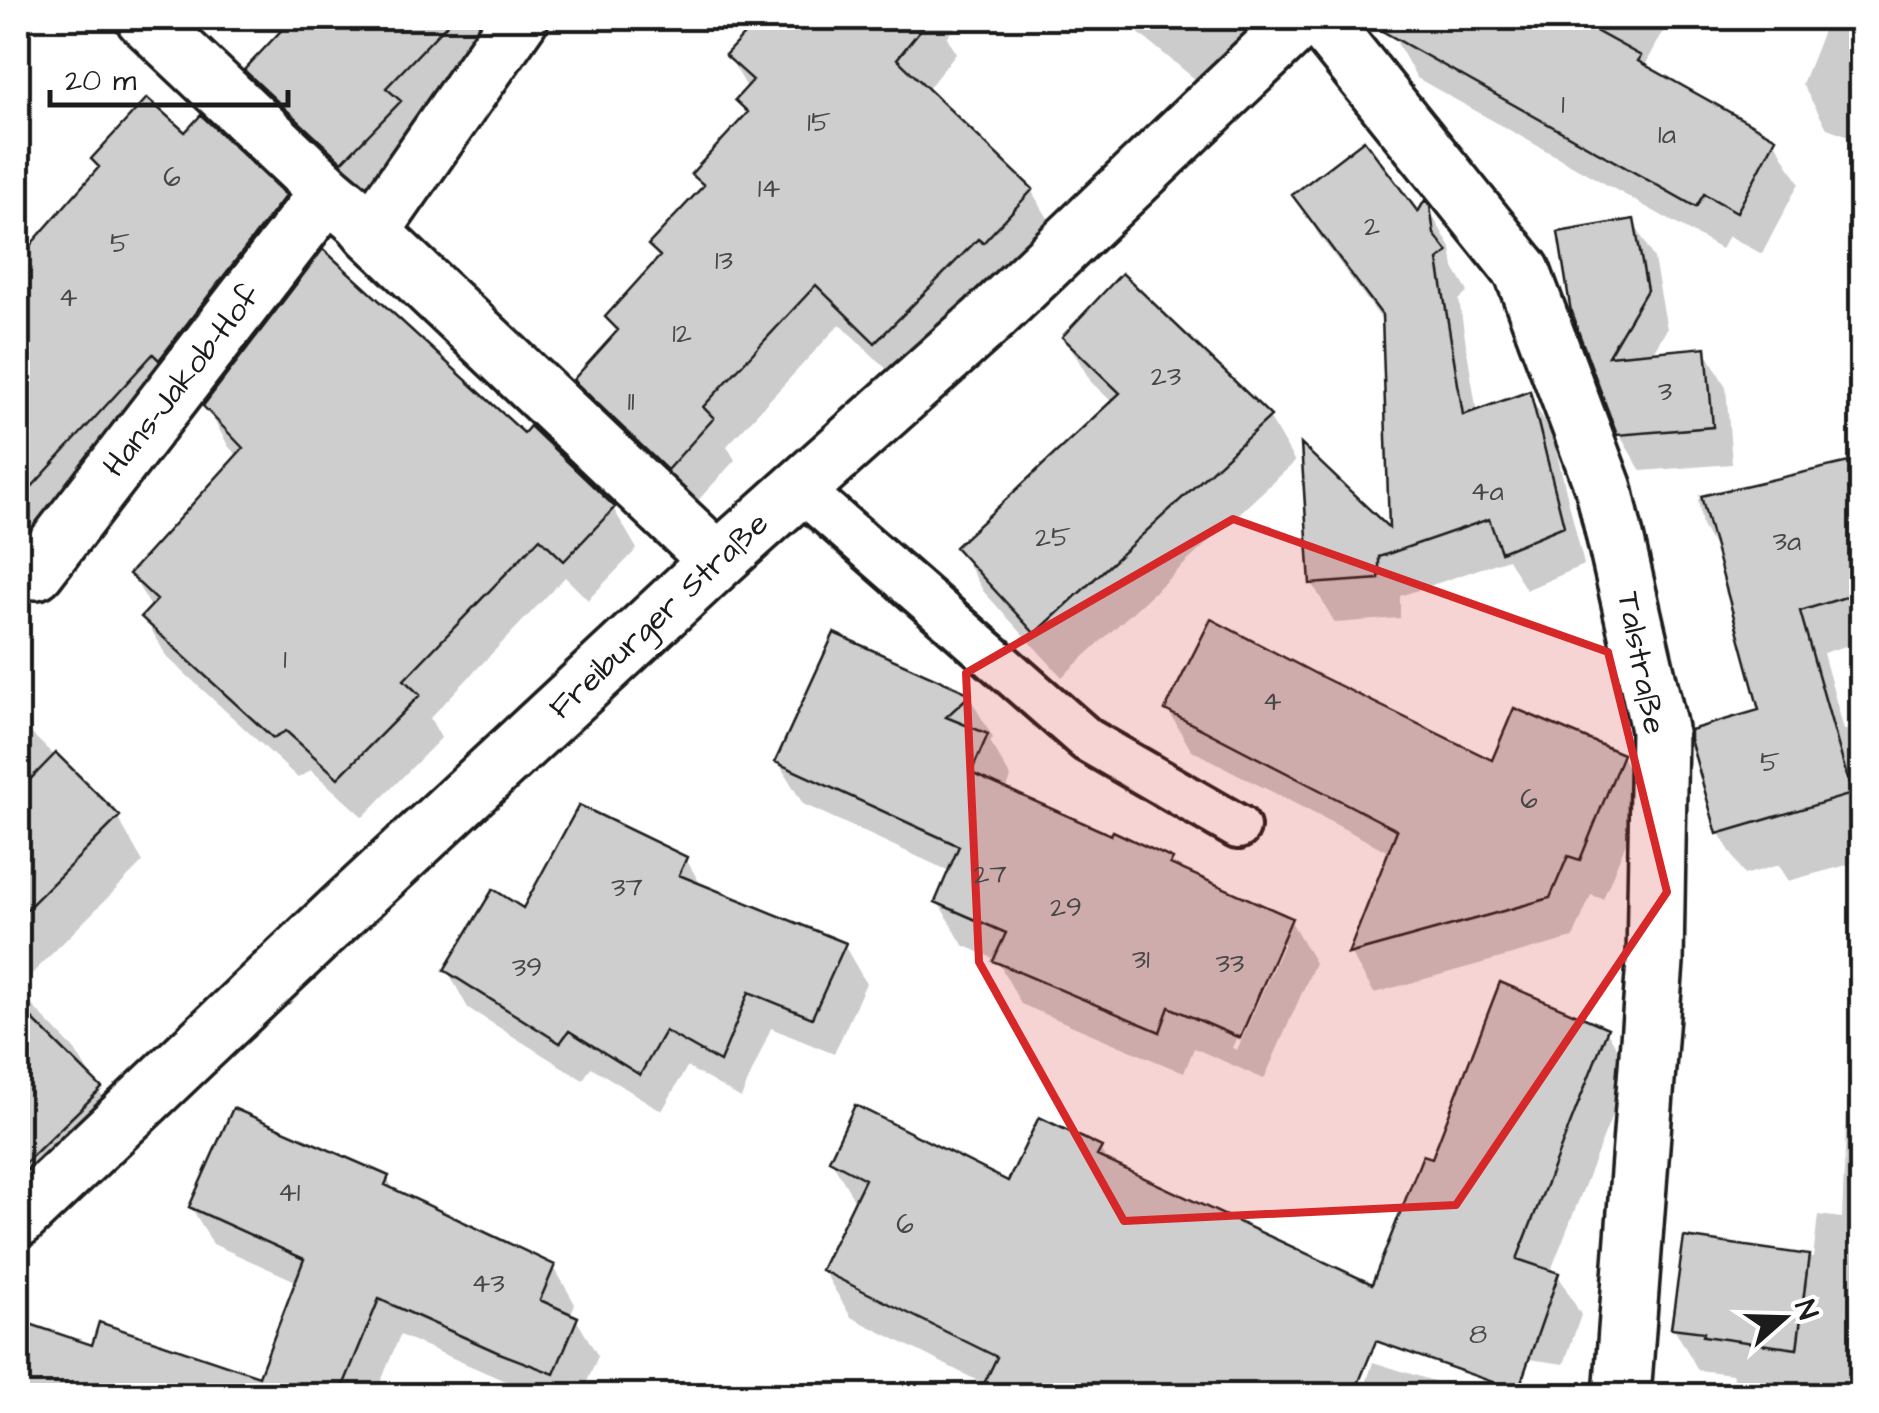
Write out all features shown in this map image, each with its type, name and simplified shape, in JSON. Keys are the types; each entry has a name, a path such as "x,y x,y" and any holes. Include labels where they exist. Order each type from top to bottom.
{"street":[{"path":"144,18 718,560"},
{"path":"371,232 520,18"},
{"name":"Freiburger Straße","path":"18,1218 718,560 986,321 1303,18"},
{"name":"Talstraße","path":"1319,18 1522,271 1604,488 1659,728 1655,962 1622,1396"},
{"name":"Hans-Jakob-Hof","path":"36,571 328,192"}],"lane":[{"path":"798,487 1088,740 1238,827"}],"highlighted area":[{"path":"1233,519 1608,652 1667,892 1456,1205 1124,1221 979,962 966,673"}],"building":[{"path":"293,18 453,18 386,88 401,101 342,162 244,70"},
{"path":"760,18 930,18 897,59 1033,189 983,243 978,239 875,343 816,285 703,407 714,418 667,470 573,380 618,330 605,317 660,256 648,245 704,185 691,174 748,112 735,100 753,80 725,55"},
{"path":"1359,18 1572,18 1641,56 1638,61 1776,138 1737,212 1704,194 1696,207"},
{"path":"147,98 185,132 201,115 286,195 159,360 153,354 18,502 18,259 99,167 91,159"},
{"path":"1364,140 1418,212 1425,200 1430,206 1434,234 1448,252 1438,260 1463,415 1530,391 1564,526 1501,552 1489,519 1379,557 1379,579 1310,584 1301,444 1389,528 1382,315 1292,195"},
{"path":"1634,219 1647,290 1608,356 1706,347 1713,427 1617,435 1571,312 1558,232"},
{"path":"323,249 524,433 530,426 615,507 564,561 540,538 404,680 420,695 338,778 286,731 273,738 141,617 157,600 129,574 243,448 203,406"},
{"path":"1122,273 1271,416 1035,634 955,547 1120,393 1062,337"},
{"path":"1862,459 1862,592 1800,611 1852,794 1717,834 1690,730 1759,710 1701,496"},
{"path":"1211,619 1492,760 1514,708 1623,754 1580,860 1568,856 1550,898 1348,954 1397,830 1165,710"},
{"path":"834,633 971,694 946,717 988,734 971,773 1111,835 1113,831 1173,859 1170,864 1292,918 1240,1038 1169,1007 1160,1032 993,961 1006,933 935,902 959,846 775,762"},
{"path":"56,753 120,816 18,918 18,792"},
{"path":"579,805 687,857 679,875 846,943 812,1018 749,992 720,1062 665,1031 640,1075 569,1031 560,1043 444,970 493,889 523,908"},
{"path":"1500,982 1608,1028 1517,1259 1559,1273 1518,1391 1376,1341 1353,1396 978,1396 997,1357 821,1270 865,1179 829,1160 855,1105 1008,1181 1039,1117 1102,1147 1097,1156 1372,1284 1423,1155 1432,1158"},
{"path":"18,1005 102,1088 18,1170"},
{"path":"233,1108 389,1176 385,1185 555,1265 540,1300 578,1317 554,1374 379,1299 339,1396 18,1396 18,1320 92,1345 99,1322 259,1376 304,1259 189,1207"},
{"path":"1684,1237 1809,1255 1797,1349 1671,1328"}]}
